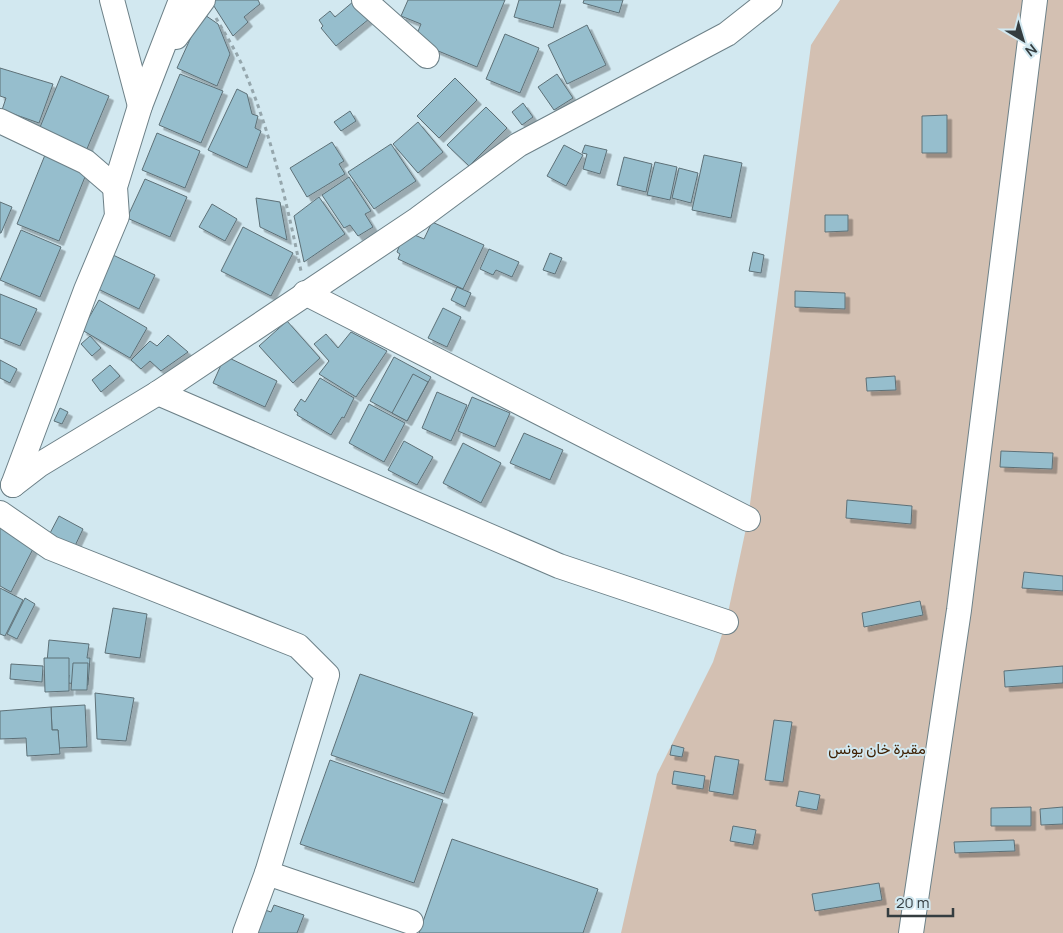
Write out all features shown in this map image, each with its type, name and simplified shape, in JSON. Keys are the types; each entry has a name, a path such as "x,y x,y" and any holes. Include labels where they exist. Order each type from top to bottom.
{"street":[{"path":"112,0 140,106"},
{"path":"6,494 86,290 118,216 116,187 140,106 160,59 180,0"},
{"path":"364,0 427,56"},
{"path":"6,494 39,465 158,393 418,219 518,145 618,94 726,34 770,0"},
{"path":"911,933 959,610 1035,0"},
{"path":"160,59 209,8"},
{"path":"0,121 86,162 116,187"},
{"path":"305,293 748,519"},
{"path":"158,393 559,566 726,622"},
{"path":"0,513 51,548 298,646 327,675 267,873 245,933"},
{"path":"267,873 411,922"}],"path":[{"path":"209,8 241,64 266,124 283,183 305,293"}],"green space":[{"name":"مقبرة خان يونس","path":"840,0 1063,0 1063,933 621,933 657,774 713,662 726,622 748,519 811,45"}],"building":[{"path":"214,0 258,0 260,4 244,17 248,22 233,36 212,3"},
{"path":"408,0 505,0 477,67 414,41 421,24 401,16"},
{"path":"519,0 561,0 553,28 514,17"},
{"path":"584,0 623,0 619,13 583,3"},
{"path":"354,1 369,19 336,46 321,28 323,26 319,20 330,11 335,17"},
{"path":"202,13 218,24 230,54 217,86 177,68"},
{"path":"587,25 606,65 567,84 548,45"},
{"path":"505,34 539,48 520,93 486,79"},
{"path":"0,68 53,84 39,123 2,110 6,98 0,96"},
{"path":"180,74 223,91 201,143 159,125"},
{"path":"557,74 573,98 554,110 538,87"},
{"path":"61,76 109,96 84,156 36,137"},
{"path":"455,78 477,100 439,138 417,116"},
{"path":"237,89 247,94 252,114 258,116 255,128 261,131 247,168 208,150"},
{"path":"523,103 533,117 522,125 512,112"},
{"path":"486,107 507,128 469,166 447,145"},
{"path":"350,111 356,121 341,131 334,122"},
{"path":"947,115 947,153 922,153 922,116"},
{"path":"418,122 443,152 418,173 393,144"},
{"path":"157,133 200,151 185,188 142,170"},
{"path":"332,142 344,161 339,164 345,174 307,197 290,168"},
{"path":"391,144 416,181 374,209 348,172"},
{"path":"564,145 583,155 566,186 547,176"},
{"path":"585,145 607,150 600,174 583,169 587,154 582,153"},
{"path":"45,155 87,172 59,241 17,224"},
{"path":"704,155 742,163 731,218 692,210"},
{"path":"624,157 652,164 646,192 617,185"},
{"path":"655,162 677,167 670,200 647,195"},
{"path":"679,168 698,173 691,203 672,198"},
{"path":"349,177 371,211 365,214 373,227 358,236 350,225 344,228 322,195"},
{"path":"145,179 187,197 170,237 127,218"},
{"path":"319,197 345,234 304,262 294,216"},
{"path":"256,198 280,202 287,240 260,227"},
{"path":"0,202 12,207 1,233 0,233"},
{"path":"212,204 237,219 225,241 199,227"},
{"path":"825,215 848,215 848,231 825,232"},
{"path":"432,222 484,245 463,289 398,259 400,254 397,252 402,239 410,233 424,239"},
{"path":"243,227 293,253 271,296 221,271"},
{"path":"21,230 61,247 40,297 0,280"},
{"path":"489,249 519,262 512,277 496,270 493,275 480,269"},
{"path":"753,252 764,255 761,273 749,271"},
{"path":"550,253 562,258 555,274 543,270"},
{"path":"113,255 155,275 139,309 96,288"},
{"path":"457,287 471,293 465,307 451,300"},
{"path":"795,291 845,293 845,309 795,307"},
{"path":"0,294 37,309 20,346 0,338"},
{"path":"99,300 147,328 130,358 82,330"},
{"path":"443,308 461,317 447,347 428,338"},
{"path":"287,321 320,358 293,383 259,346"},
{"path":"351,332 387,351 356,397 319,374 329,361 314,344 326,334 338,348"},
{"path":"168,335 188,352 161,371 150,361 141,369 131,360 150,341 157,346"},
{"path":"90,336 101,348 92,356 81,344"},
{"path":"225,356 277,381 265,407 213,383"},
{"path":"394,357 431,377 407,421 370,401"},
{"path":"0,360 17,369 10,383 0,378"},
{"path":"110,365 120,376 101,392 92,380"},
{"path":"413,374 428,382 407,421 392,413"},
{"path":"895,376 896,390 867,391 866,378"},
{"path":"320,378 354,398 344,418 342,417 331,435 297,415 298,413 294,410 301,399 305,402"},
{"path":"437,392 467,405 451,441 422,428"},
{"path":"472,397 510,413 495,447 458,431"},
{"path":"369,404 405,423 384,462 349,443"},
{"path":"60,408 68,412 62,424 54,421"},
{"path":"524,433 563,450 550,480 510,463"},
{"path":"404,441 433,457 417,485 388,470"},
{"path":"463,443 501,463 481,503 443,483"},
{"path":"1001,451 1053,453 1052,469 1000,467"},
{"path":"847,500 912,506 911,524 846,518"},
{"path":"59,516 83,529 73,550 48,537"},
{"path":"0,527 35,545 11,592 0,586"},
{"path":"1024,572 1063,576 1063,591 1022,588"},
{"path":"0,588 23,600 5,636 0,634"},
{"path":"25,598 35,604 17,639 7,634"},
{"path":"920,601 923,615 864,627 862,613"},
{"path":"113,608 147,614 140,658 105,653"},
{"path":"49,640 89,644 87,658 90,658 88,685 68,683 69,675 46,673"},
{"path":"44,658 69,658 69,691 45,692"},
{"path":"73,663 88,663 87,690 71,690"},
{"path":"11,664 43,666 42,682 10,679"},
{"path":"1063,666 1063,683 1005,687 1004,671"},
{"path":"360,674 473,713 444,794 331,755"},
{"path":"95,693 134,698 126,741 97,739"},
{"path":"85,705 87,747 59,748 58,730 52,730 51,707"},
{"path":"51,707 52,730 58,730 60,754 27,756 26,738 0,739 0,711"},
{"path":"774,720 792,722 783,782 765,780"},
{"path":"672,745 684,748 682,757 670,755"},
{"path":"715,756 739,760 733,795 709,791"},
{"path":"330,760 443,800 414,883 300,844"},
{"path":"674,771 705,776 703,789 672,784"},
{"path":"799,791 820,795 817,810 796,806"},
{"path":"1031,807 1031,826 991,826 991,808"},
{"path":"1063,807 1063,824 1041,825 1040,809"},
{"path":"733,826 756,830 753,845 730,841"},
{"path":"452,839 598,889 583,933 419,933"},
{"path":"1014,840 1015,851 955,853 954,842"},
{"path":"879,883 882,900 815,911 812,894"},
{"path":"274,905 304,915 297,933 257,933 265,910 271,912"}]}
